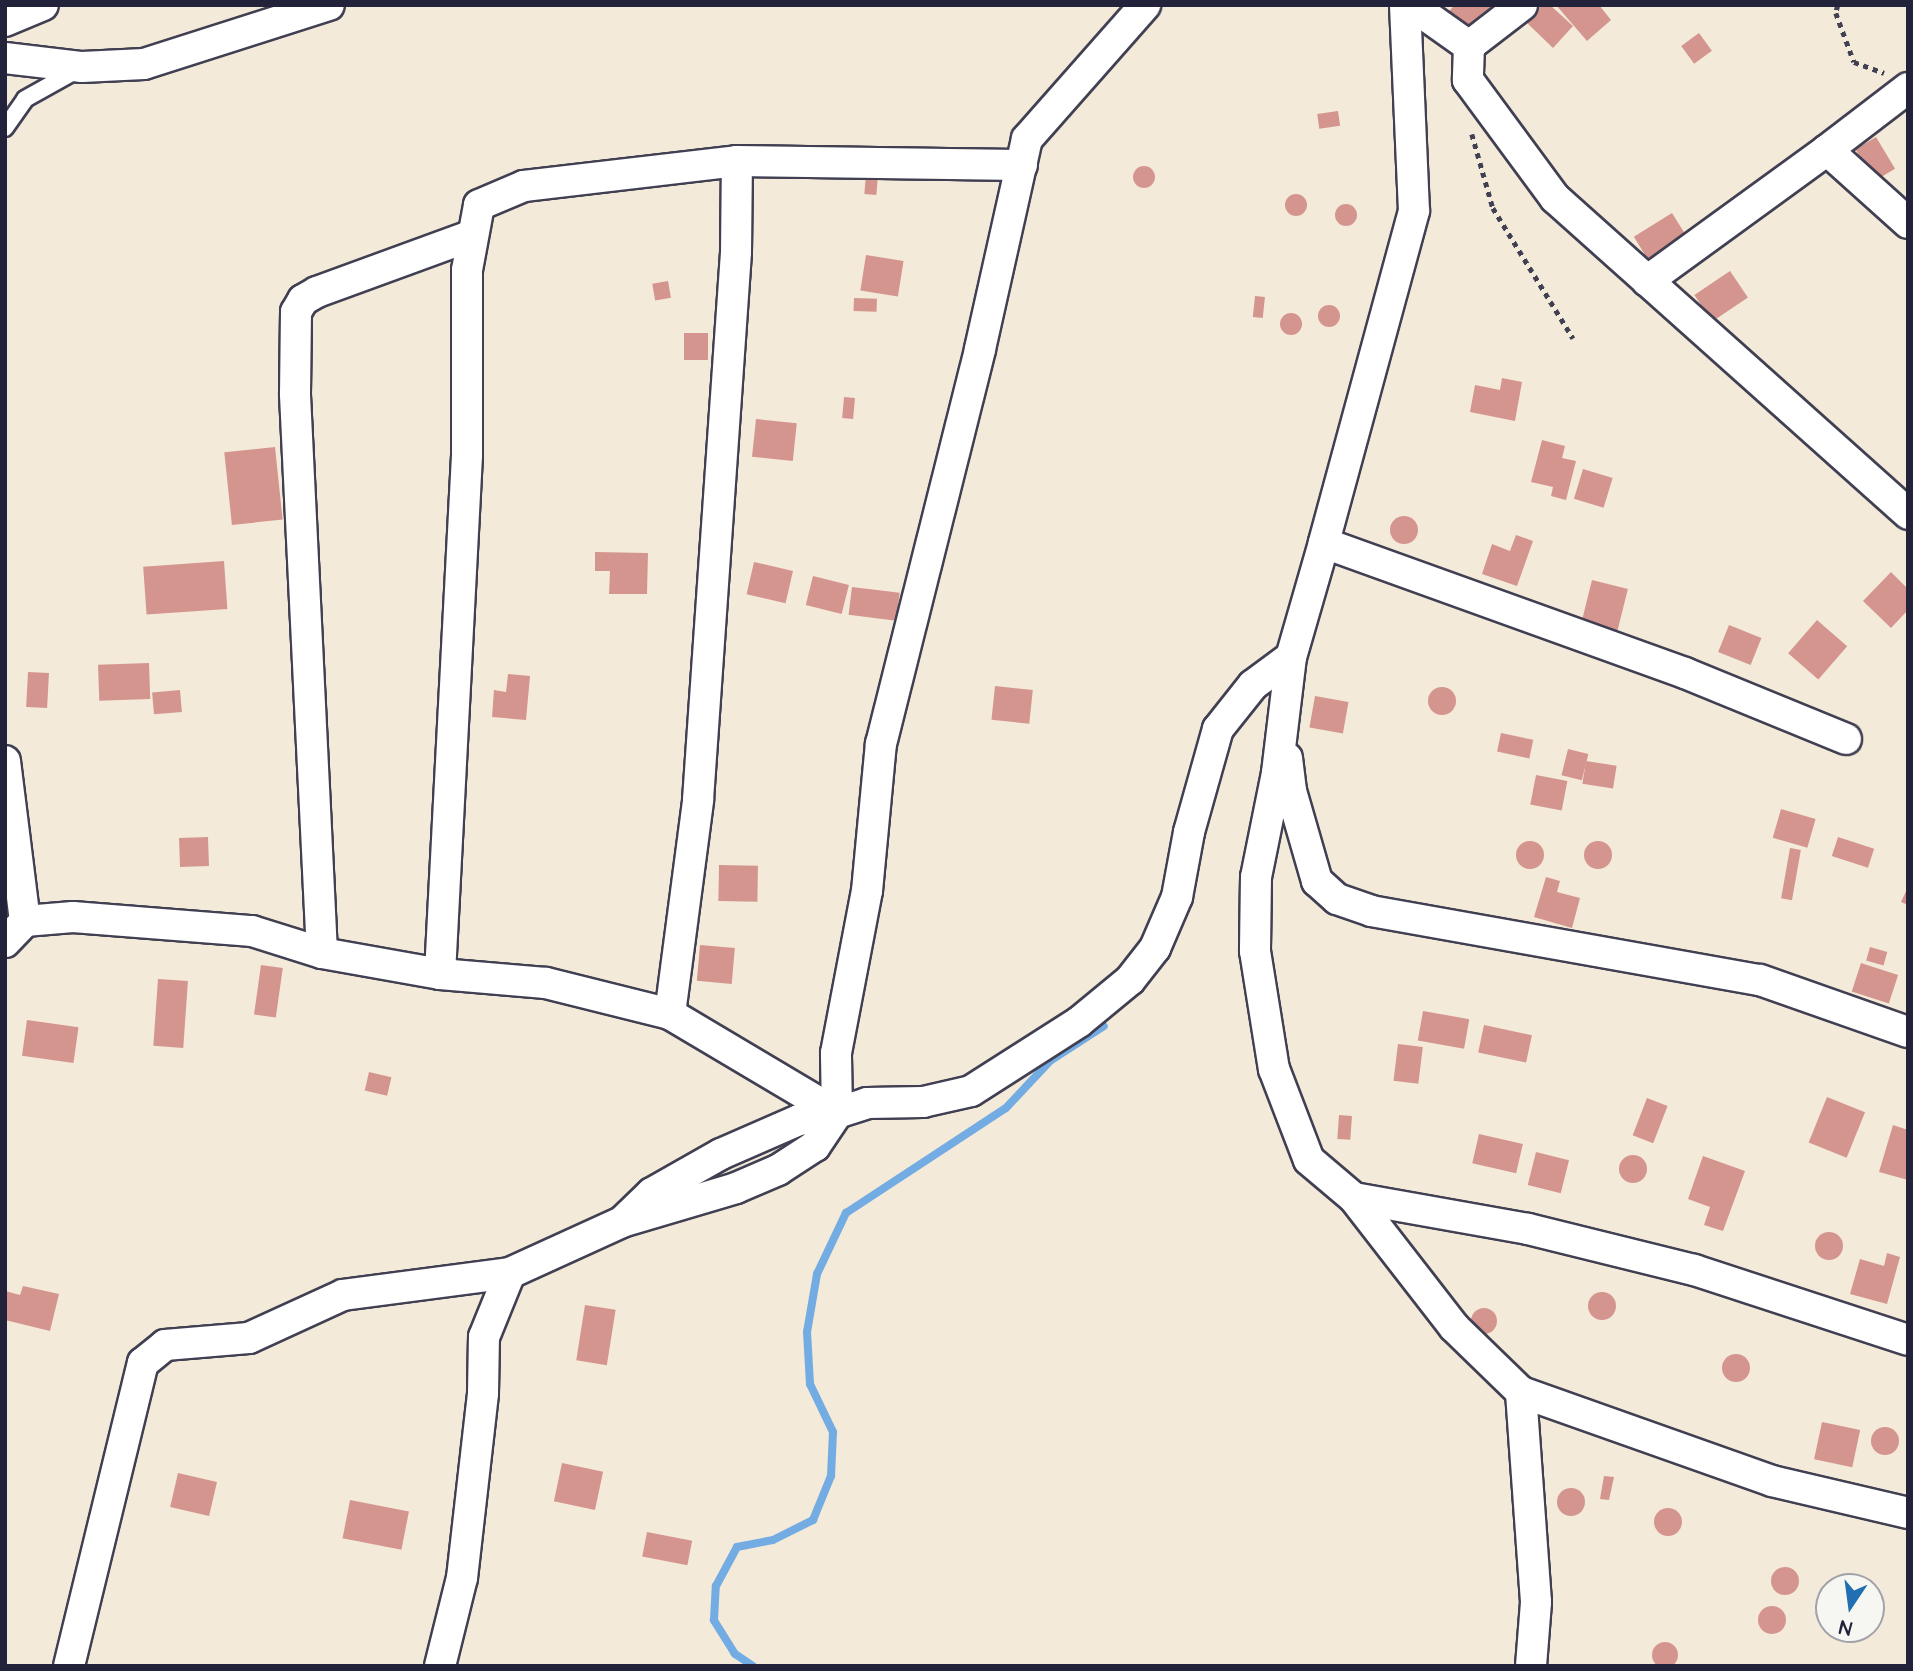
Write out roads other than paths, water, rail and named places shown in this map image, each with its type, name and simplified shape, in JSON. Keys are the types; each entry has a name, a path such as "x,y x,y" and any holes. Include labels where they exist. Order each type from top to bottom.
{"street":[{"path":"5,21 43,5"},
{"path":"5,58 82,67 144,64 329,5"},
{"path":"69,1666 143,1363 165,1345 212,1338 249,1338 343,1295 510,1273 622,1222 736,1188 778,1170 815,1146 837,1113 836,1053 867,891 881,744 1027,139 1145,5"},
{"path":"1405,5 1413,211 1291,657 1283,725 1256,877 1255,951 1274,1069 1308,1160 1354,1198 1454,1326 1521,1392 1772,1481 1908,1513"},
{"path":"1411,5 1469,46"},
{"path":"1469,46 1522,5"},
{"path":"1469,46 1468,80 1555,198 1908,514"},
{"path":"1647,281 1827,150 1902,83"},
{"path":"1827,150 1908,223"},
{"path":"440,974 467,455 470,236 479,205 524,186 737,160 1022,165"},
{"path":"670,1014 698,800 736,252 737,160"},
{"path":"322,953 295,394 296,313 303,300 317,292 470,236"},
{"path":"1324,543 1685,673 1846,738"},
{"path":"5,761 15,931 73,917 252,930 322,953 440,974 546,984 670,1014 837,1113 867,1103 923,1102 971,1091 1079,1022 1130,980 1155,948 1177,897 1189,832 1218,729 1254,685 1291,657"},
{"path":"1283,725 1303,839 1317,881 1337,899 1371,911 1760,980 1908,1031"},
{"path":"1354,1198 1528,1229 1694,1270 1908,1340"},
{"path":"440,1666 463,1578 483,1393 484,1338 510,1273"},
{"path":"1521,1392 1536,1602 1531,1666"}],"lane":[{"path":"5,128 25,99 82,67"}],"waterway":[{"path":"753,1666 735,1654 714,1620 716,1586 737,1547 773,1540 813,1520 831,1476 833,1432 810,1384 807,1332 817,1274 846,1213 1006,1108 1050,1061 1104,1026"}]}
